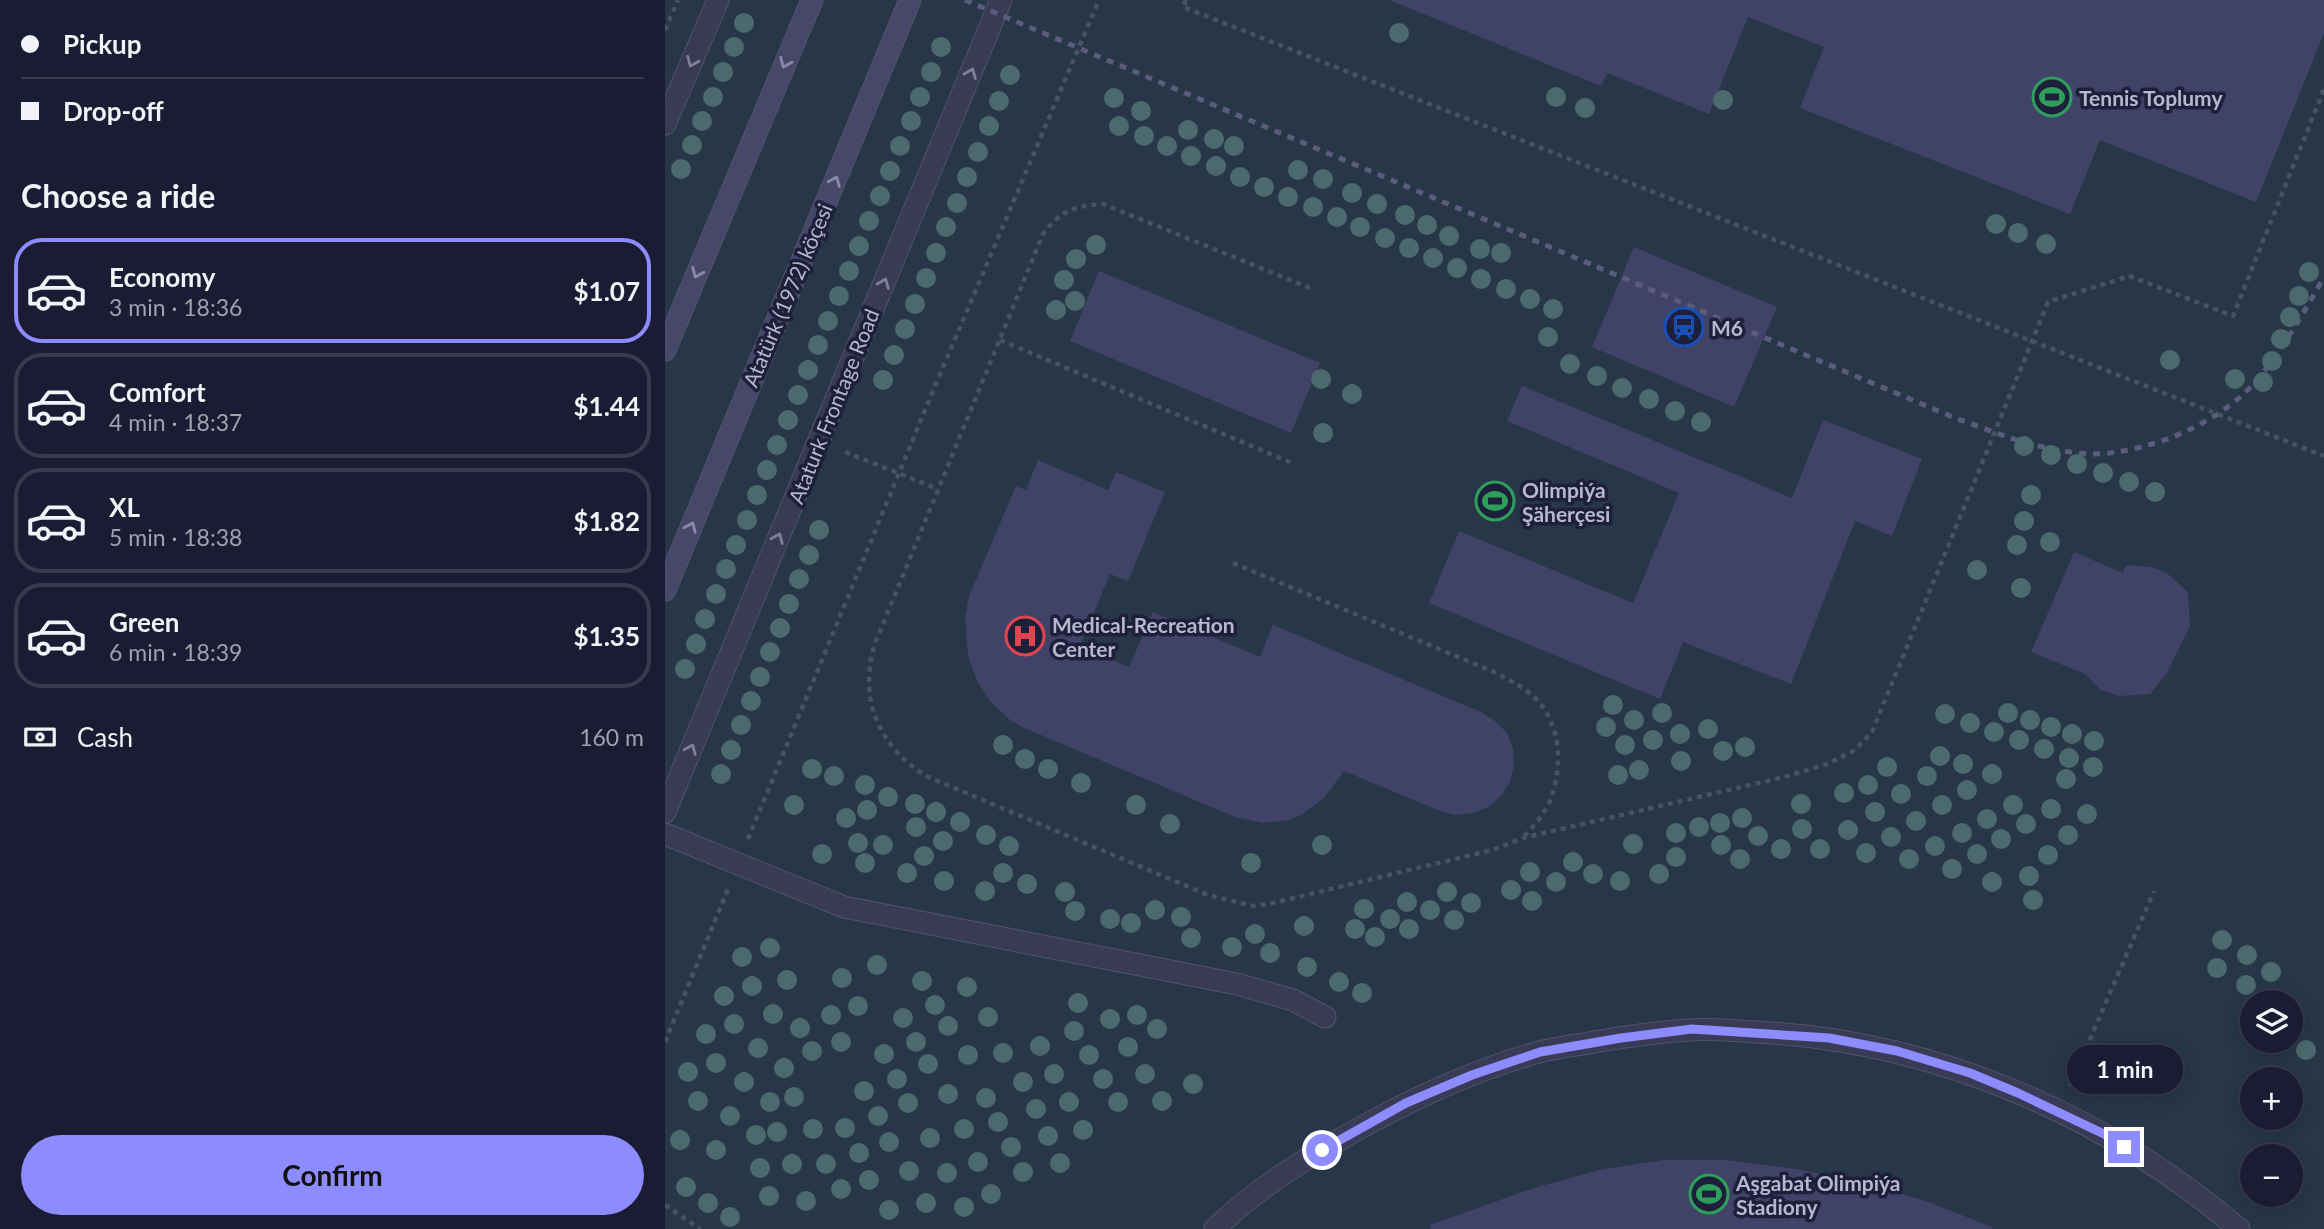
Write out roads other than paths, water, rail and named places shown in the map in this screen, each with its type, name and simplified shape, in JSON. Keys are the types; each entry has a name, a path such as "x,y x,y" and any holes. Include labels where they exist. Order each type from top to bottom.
{"main road":[{"path":"665,350 811,0"},
{"name":"Atatürk (1972) köçesi","path":"665,590 910,0"}],"street":[{"path":"665,124 718,0"},
{"name":"Ataturk Frontage Road","path":"665,812 1001,0"},
{"path":"665,834 844,907 1247,987 1293,1000 1325,1017"},
{"path":"1215,1229 1282,1176 1343,1137 1406,1103 1472,1075 1540,1052 1692,1029 1829,1038 1897,1051 1970,1073 2104,1134 2164,1172 2239,1229"}],"railway":[{"path":"965,0 1955,418 2052,449 2092,454 2135,448 2174,436 2211,418 2244,394 2267,368 2324,277"}],"place":[{"name":"Tennis Toplumy","path":"2052,97"},
{"name":"M6","path":"1684,327"},
{"name":"Olimpiýa Şäherçesi","path":"1495,501"},
{"name":"Medical-Recreation Center","path":"1025,636"},
{"name":"Aşgabat Olimpiýa Stadiony","path":"1709,1194"}]}
